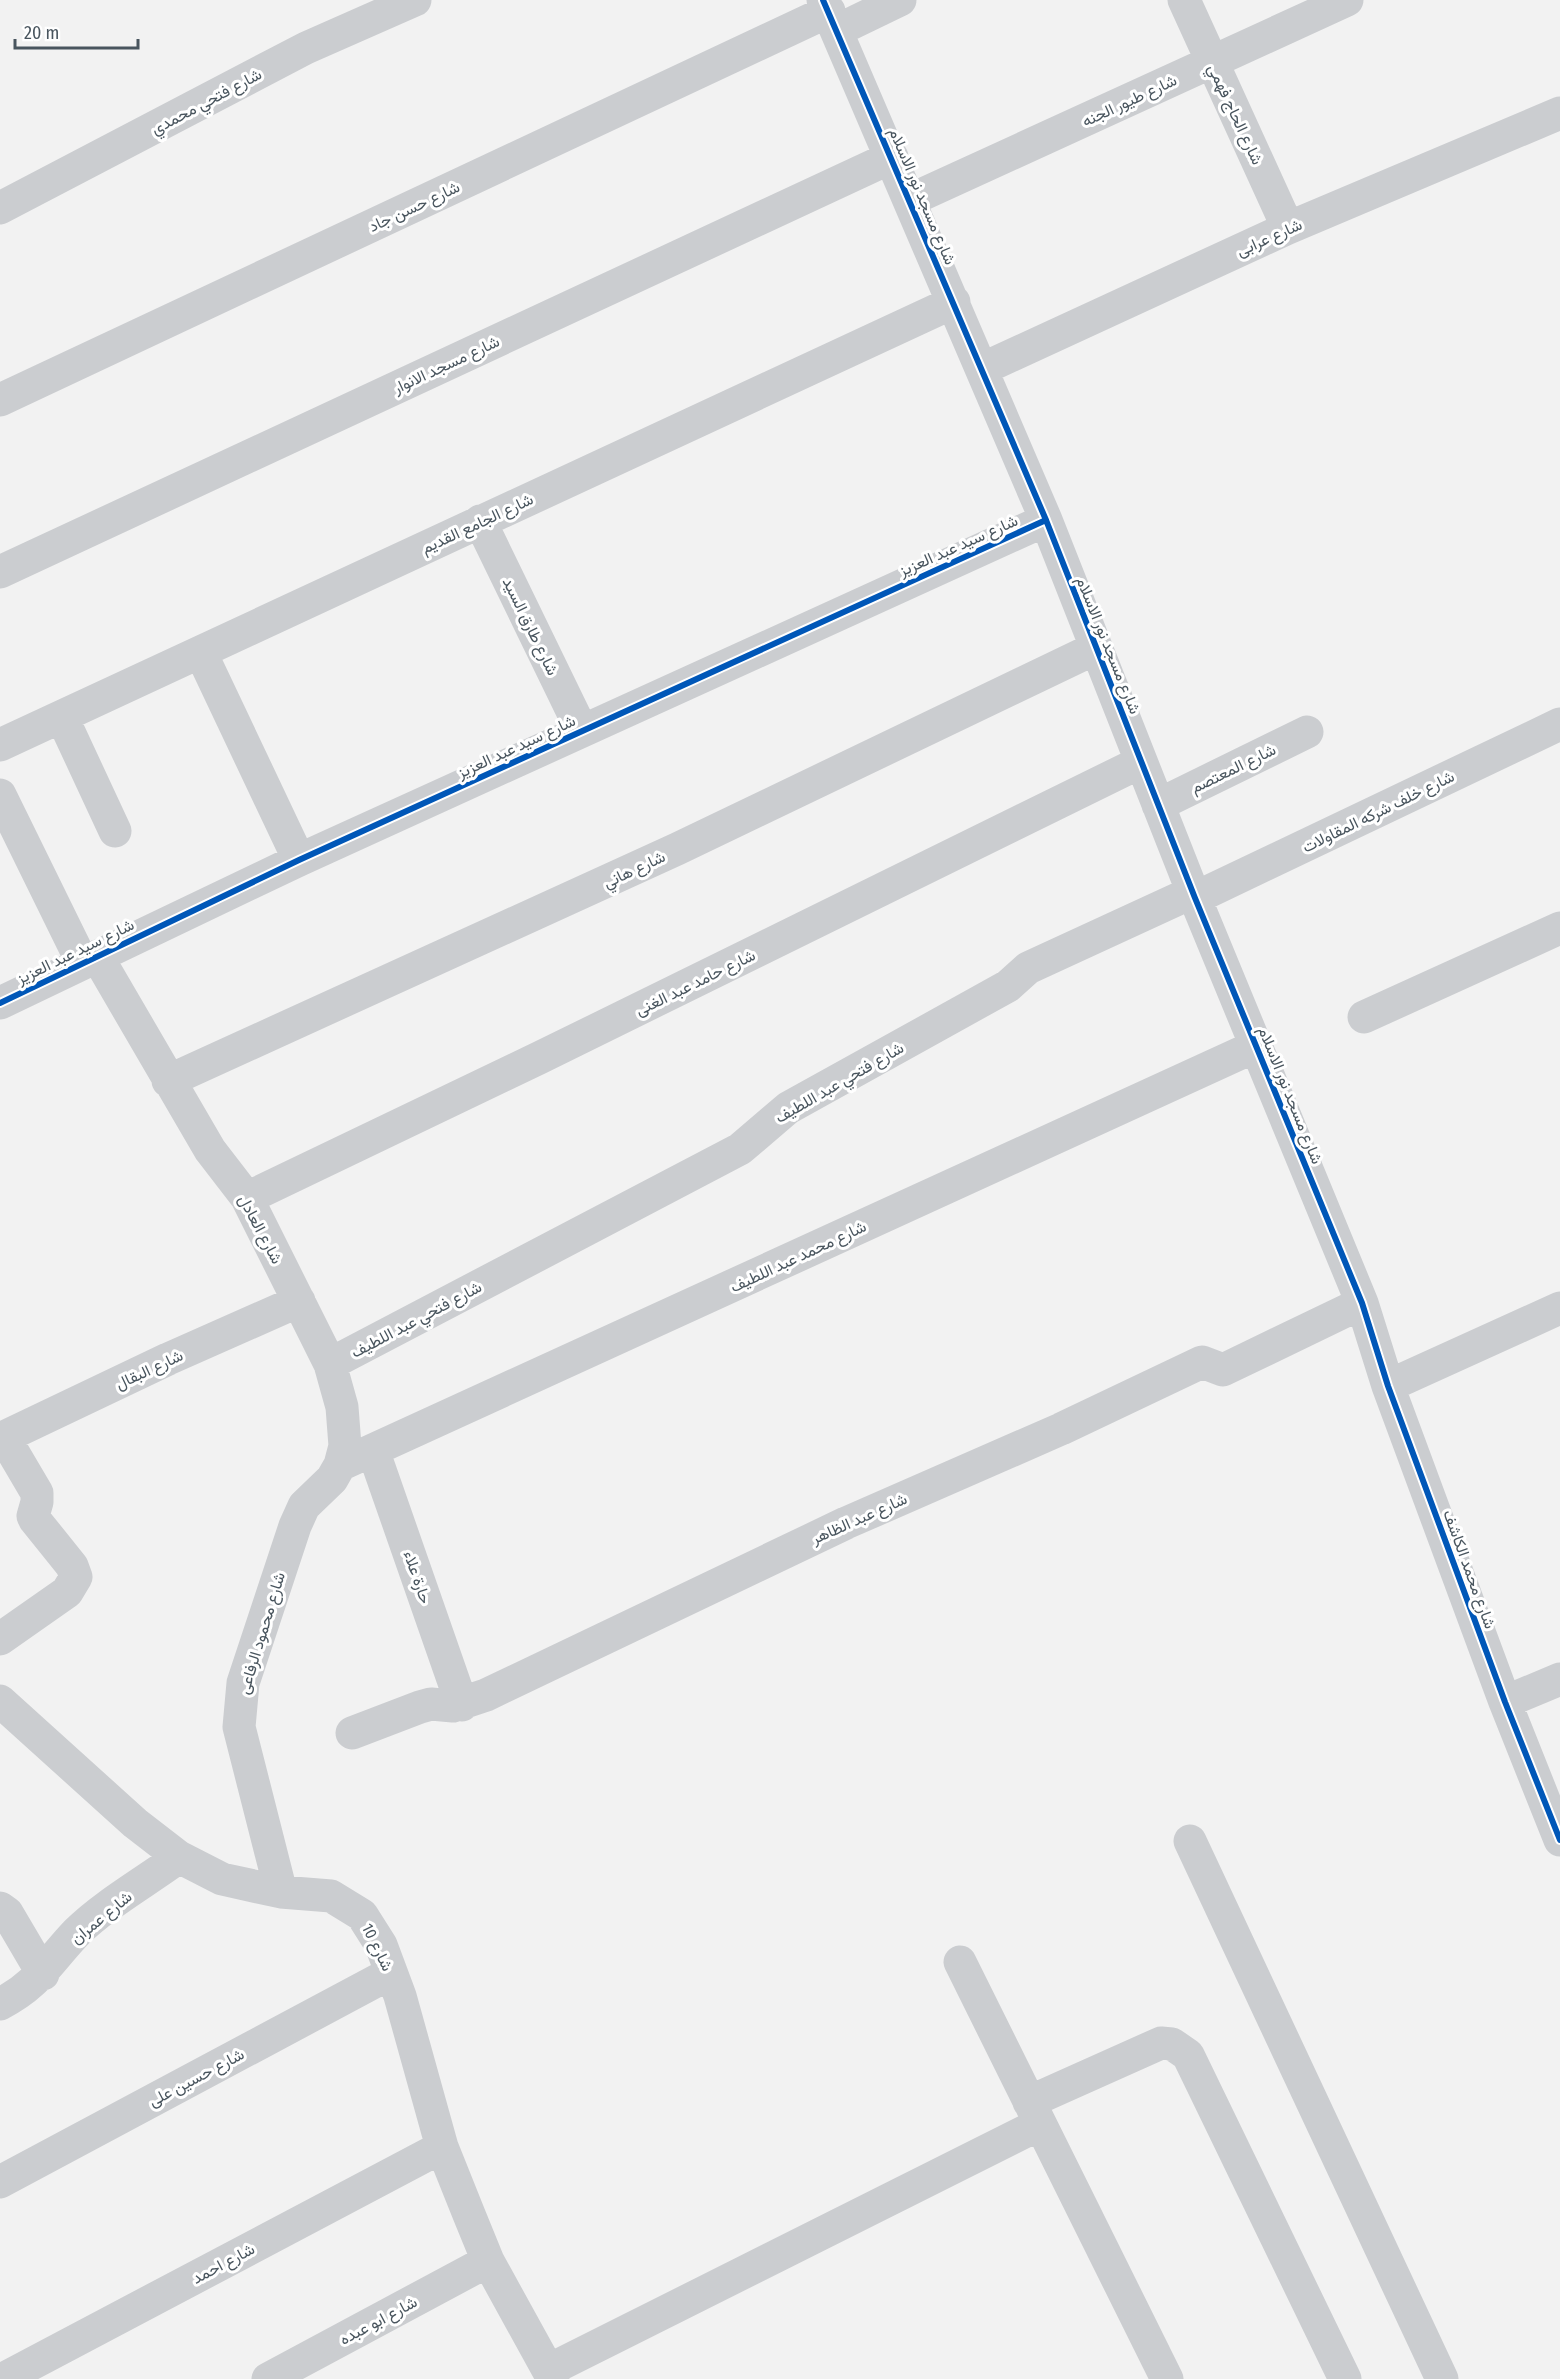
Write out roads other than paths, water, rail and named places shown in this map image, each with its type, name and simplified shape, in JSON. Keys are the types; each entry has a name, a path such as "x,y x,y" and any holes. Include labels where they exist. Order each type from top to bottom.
{"street":[{"name":"شارع فتحي محمدي","path":"0,208 306,48 415,0"},
{"name":"شارع حسن جاد","path":"0,400 830,14 900,0"},
{"name":"شارع الحاج فهمي","path":"1184,0 1288,228"},
{"name":"شارع طيور الجنه","path":"910,200 1347,0"},
{"name":"شارع مسجد نور الاسلام","path":"830,14 1046,520 1194,895 1362,1303"},
{"name":"شارع عرابى","path":"982,369 1288,228 1560,112"},
{"name":"شارع مسجد الانوار","path":"0,572 892,157"},
{"name":"شارع الجامع القديم","path":"0,745 954,302"},
{"name":"شارع سيد عبد العزيز","path":"0,1003 299,860 1046,520"},
{"name":"شارع طارق السيد","path":"480,521 582,731"},
{"name":"شارع هاني","path":"168,1081 676,849 1096,648"},
{"path":"201,653 299,860"},
{"path":"62,717 115,831"},
{"name":"شارع خلف شركه المقاولات","path":"1194,895 1560,724"},
{"name":"شارع المعتصم","path":"1158,804 1307,732"},
{"name":"شارع حامد عبد الغنى","path":"247,1197 539,1058 1141,762"},
{"name":"شارع العادل","path":"0,795 90,959 210,1150 247,1197 330,1364 342,1407 345,1446 331,1477"},
{"name":"شارع فتحي عبد اللطيف","path":"330,1364 740,1149 788,1108 1008,986 1028,968 1194,895"},
{"path":"1364,1017 1560,928"},
{"name":"شارع محمد عبد اللطيف","path":"331,1477 373,1450 1256,1046"},
{"name":"شارع البقال","path":"2,1438 298,1301"},
{"name":"شارع محمد الكاشف","path":"1362,1303 1388,1386 1505,1702 1560,1840"},
{"name":"شارع عبد الظاهر","path":"352,1733 431,1704 462,1705 846,1523 1061,1429 1202,1362 1222,1370 1362,1303"},
{"path":"1388,1386 1560,1308"},
{"path":"0,1639 67,1592 76,1577 72,1566 35,1520 33,1516 37,1493 2,1438"},
{"name":"حارة علاء","path":"373,1450 462,1705"},
{"name":"شارع محمود الرفاعى","path":"281,1892 239,1727 239,1706 243,1683 295,1526 304,1506 331,1477"},
{"path":"1505,1702 1560,1679"},
{"name":"شارع 10","path":"7,1718 179,1857 222,1879 281,1892 331,1896 362,1915 381,1945 442,2148 488,2261 551,2375"},
{"path":"1190,1840 1442,2379"},
{"name":"شارع عمران","path":"0,2004 19,1995 43,1974 78,1931 179,1857"},
{"path":"0,1908 7,1913 43,1974"},
{"path":"960,1962 1167,2379"},
{"name":"شارع حسين على","path":"0,2182 391,1973"},
{"path":"551,2375 1161,2043 1172,2044 1188,2055 1344,2379"},
{"name":"شارع احمد","path":"3,2374 442,2148"},
{"name":"شارع ابو عبده","path":"268,2379 488,2261"}]}
